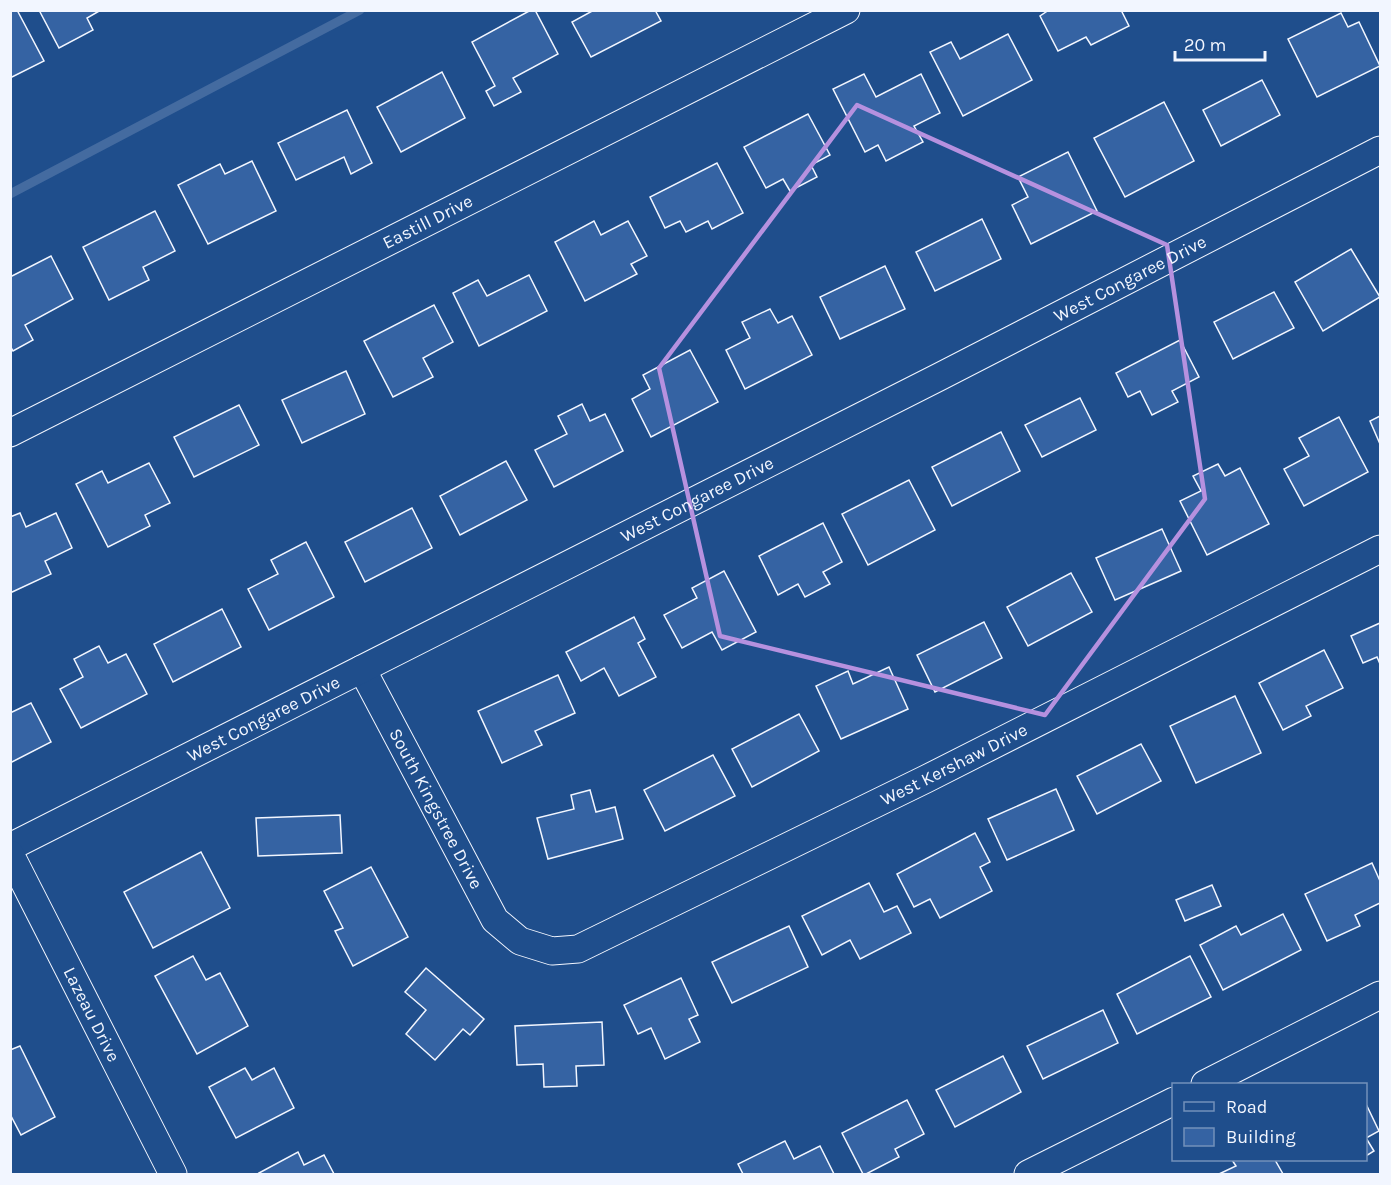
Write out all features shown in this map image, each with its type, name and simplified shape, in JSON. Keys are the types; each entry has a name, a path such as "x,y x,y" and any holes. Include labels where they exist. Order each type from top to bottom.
{"street":[{"name":"Eastill Drive","path":"10,433 846,10"},
{"name":"West Congaree Drive","path":"10,847 928,382 1380,150"},
{"name":"West Kershaw Drive","path":"520,941 552,951 578,949 926,779 1380,549"},
{"name":"South Kingstree Drive","path":"362,669 495,920 520,941"},
{"name":"Lazeau Drive","path":"10,854 173,1174"},
{"path":"1207,1083 1380,995"},
{"path":"1028,1174 1172,1102"}],"highlighted area":[{"path":"857,105 1167,245 1205,499 1045,715 720,636 659,368"}],"building":[{"path":"17,10 44,61 10,78 10,12"},
{"path":"39,10 101,10 87,18 93,30 59,48"},
{"path":"531,10 535,10 558,54 513,78 521,92 494,106 486,91 495,86 472,42"},
{"path":"594,10 655,10 661,21 591,57 572,22"},
{"path":"1049,10 1121,10 1129,26 1091,45 1086,37 1058,51 1040,16"},
{"path":"1341,13 1348,27 1359,22 1380,66 1317,97 1288,39"},
{"path":"1008,34 1032,80 963,116 930,52 951,42 960,59"},
{"path":"442,72 465,118 401,152 377,107"},
{"path":"864,74 876,97 921,74 940,113 914,126 923,142 886,161 878,145 865,152 833,89"},
{"path":"1262,80 1280,115 1221,146 1203,110"},
{"path":"1164,102 1194,161 1125,197 1094,138"},
{"path":"347,110 372,163 351,174 344,157 296,180 278,143"},
{"path":"808,114 830,155 811,165 817,177 790,191 783,179 766,188 744,147"},
{"path":"1068,152 1097,211 1031,244 1012,205 1028,197 1018,177"},
{"path":"252,161 276,211 208,244 178,185 220,164 225,174"},
{"path":"717,163 743,213 712,229 708,221 686,232 680,221 665,228 650,197"},
{"path":"155,211 175,251 143,267 149,280 109,300 83,247"},
{"path":"982,219 1001,259 935,291 916,252"},
{"path":"594,221 601,235 628,221 647,256 631,264 637,274 585,301 555,242"},
{"path":"1351,249 1380,297 1323,331 1295,282"},
{"path":"51,256 73,299 25,325 33,340 13,351 10,346 10,277"},
{"path":"885,266 905,309 840,339 820,297"},
{"path":"529,275 547,311 479,346 453,293 478,280 487,296"},
{"path":"1274,292 1294,328 1233,359 1214,322"},
{"path":"434,305 453,342 423,358 433,377 393,397 364,341"},
{"path":"770,309 778,323 792,316 812,355 745,389 726,350 750,338 742,322"},
{"path":"1180,340 1199,377 1172,391 1178,402 1152,415 1140,391 1128,397 1116,373"},
{"path":"690,350 718,402 651,437 632,399 650,389 643,375"},
{"path":"346,371 365,414 302,443 282,400"},
{"path":"1080,398 1096,430 1042,457 1025,425"},
{"path":"582,404 590,421 605,414 623,451 554,487 535,450 567,434 558,416"},
{"path":"239,405 259,445 194,477 174,437"},
{"path":"1380,416 1380,444 1370,421"},
{"path":"1339,417 1368,472 1304,506 1284,469 1309,456 1299,438"},
{"path":"1001,432 1020,471 952,506 932,467"},
{"path":"506,461 527,500 460,535 440,496"},
{"path":"149,463 170,503 145,515 150,526 108,547 76,484 102,471 108,483"},
{"path":"1218,464 1225,476 1240,468 1269,524 1207,555 1180,501 1201,491 1193,476"},
{"path":"909,480 935,530 868,565 842,514"},
{"path":"412,508 432,548 365,582 345,542"},
{"path":"20,513 26,527 56,513 72,548 45,561 51,574 10,593 10,517"},
{"path":"823,523 842,562 823,572 830,584 805,597 798,584 778,595 759,556"},
{"path":"1162,529 1181,571 1115,600 1096,558"},
{"path":"306,542 334,597 269,630 248,589 278,574 271,560"},
{"path":"724,571 756,632 722,650 712,632 682,648 664,615 697,598 692,588"},
{"path":"1071,573 1092,612 1028,646 1007,607"},
{"path":"222,609 241,647 173,682 154,644"},
{"path":"634,617 645,639 638,643 656,677 619,696 604,668 581,681 566,652"},
{"path":"984,622 1002,658 935,692 917,655"},
{"path":"1380,623 1380,664 1377,657 1363,663 1351,636"},
{"path":"99,646 108,663 126,654 147,694 81,728 60,689 83,677 74,659"},
{"path":"1324,650 1343,688 1306,706 1311,716 1283,730 1259,683"},
{"path":"889,667 908,709 841,739 816,686 848,671 853,684"},
{"path":"558,675 575,713 535,731 542,745 502,763 478,711"},
{"path":"1235,696 1261,753 1196,783 1170,726"},
{"path":"31,703 51,742 10,763 10,713"},
{"path":"799,714 819,751 752,787 732,749"},
{"path":"1141,744 1161,781 1097,814 1077,776"},
{"path":"713,755 735,796 665,831 644,790"},
{"path":"1056,789 1074,830 1007,860 988,819"},
{"path":"590,790 596,812 615,807 623,839 548,859 537,818 574,809 571,795"},
{"path":"340,815 342,853 258,856 256,818"},
{"path":"975,833 990,862 980,867 992,891 940,918 930,899 914,907 897,874"},
{"path":"201,852 230,908 153,948 124,892"},
{"path":"1372,863 1380,881 1380,903 1355,915 1360,926 1327,941 1305,894"},
{"path":"371,867 408,937 353,966 335,931 343,928 324,891"},
{"path":"869,883 884,912 897,906 911,933 860,959 850,940 822,955 802,916"},
{"path":"1212,885 1221,906 1185,921 1176,900"},
{"path":"1283,914 1301,950 1223,990 1200,945 1236,926 1241,935"},
{"path":"789,926 808,967 732,1003 712,962"},
{"path":"193,956 206,980 220,973 248,1026 197,1054 155,976"},
{"path":"1190,956 1211,997 1137,1034 1117,994"},
{"path":"426,968 484,1019 470,1035 463,1029 435,1060 406,1034 426,1010 405,992"},
{"path":"681,978 698,1015 689,1019 700,1042 665,1059 651,1028 638,1034 624,1005"},
{"path":"1103,1010 1118,1043 1043,1079 1027,1046"},
{"path":"602,1022 604,1065 576,1066 577,1086 544,1087 543,1064 517,1065 515,1026"},
{"path":"20,1046 55,1117 21,1135 10,1114 10,1050"},
{"path":"1003,1056 1021,1092 955,1127 936,1090"},
{"path":"245,1068 252,1080 274,1068 294,1108 236,1138 209,1087"},
{"path":"907,1100 924,1134 895,1149 899,1157 863,1174 842,1133"},
{"path":"1367,1106 1379,1131 1367,1137"},
{"path":"1367,1140 1374,1151 1367,1155"},
{"path":"785,1141 794,1159 820,1146 834,1174 743,1174 738,1164"},
{"path":"298,1152 304,1165 324,1155 334,1174 259,1173"},
{"path":"1233,1161 1276,1161 1283,1174 1219,1174 1236,1166"}],"waterway":[{"path":"10,194 360,10"}]}
